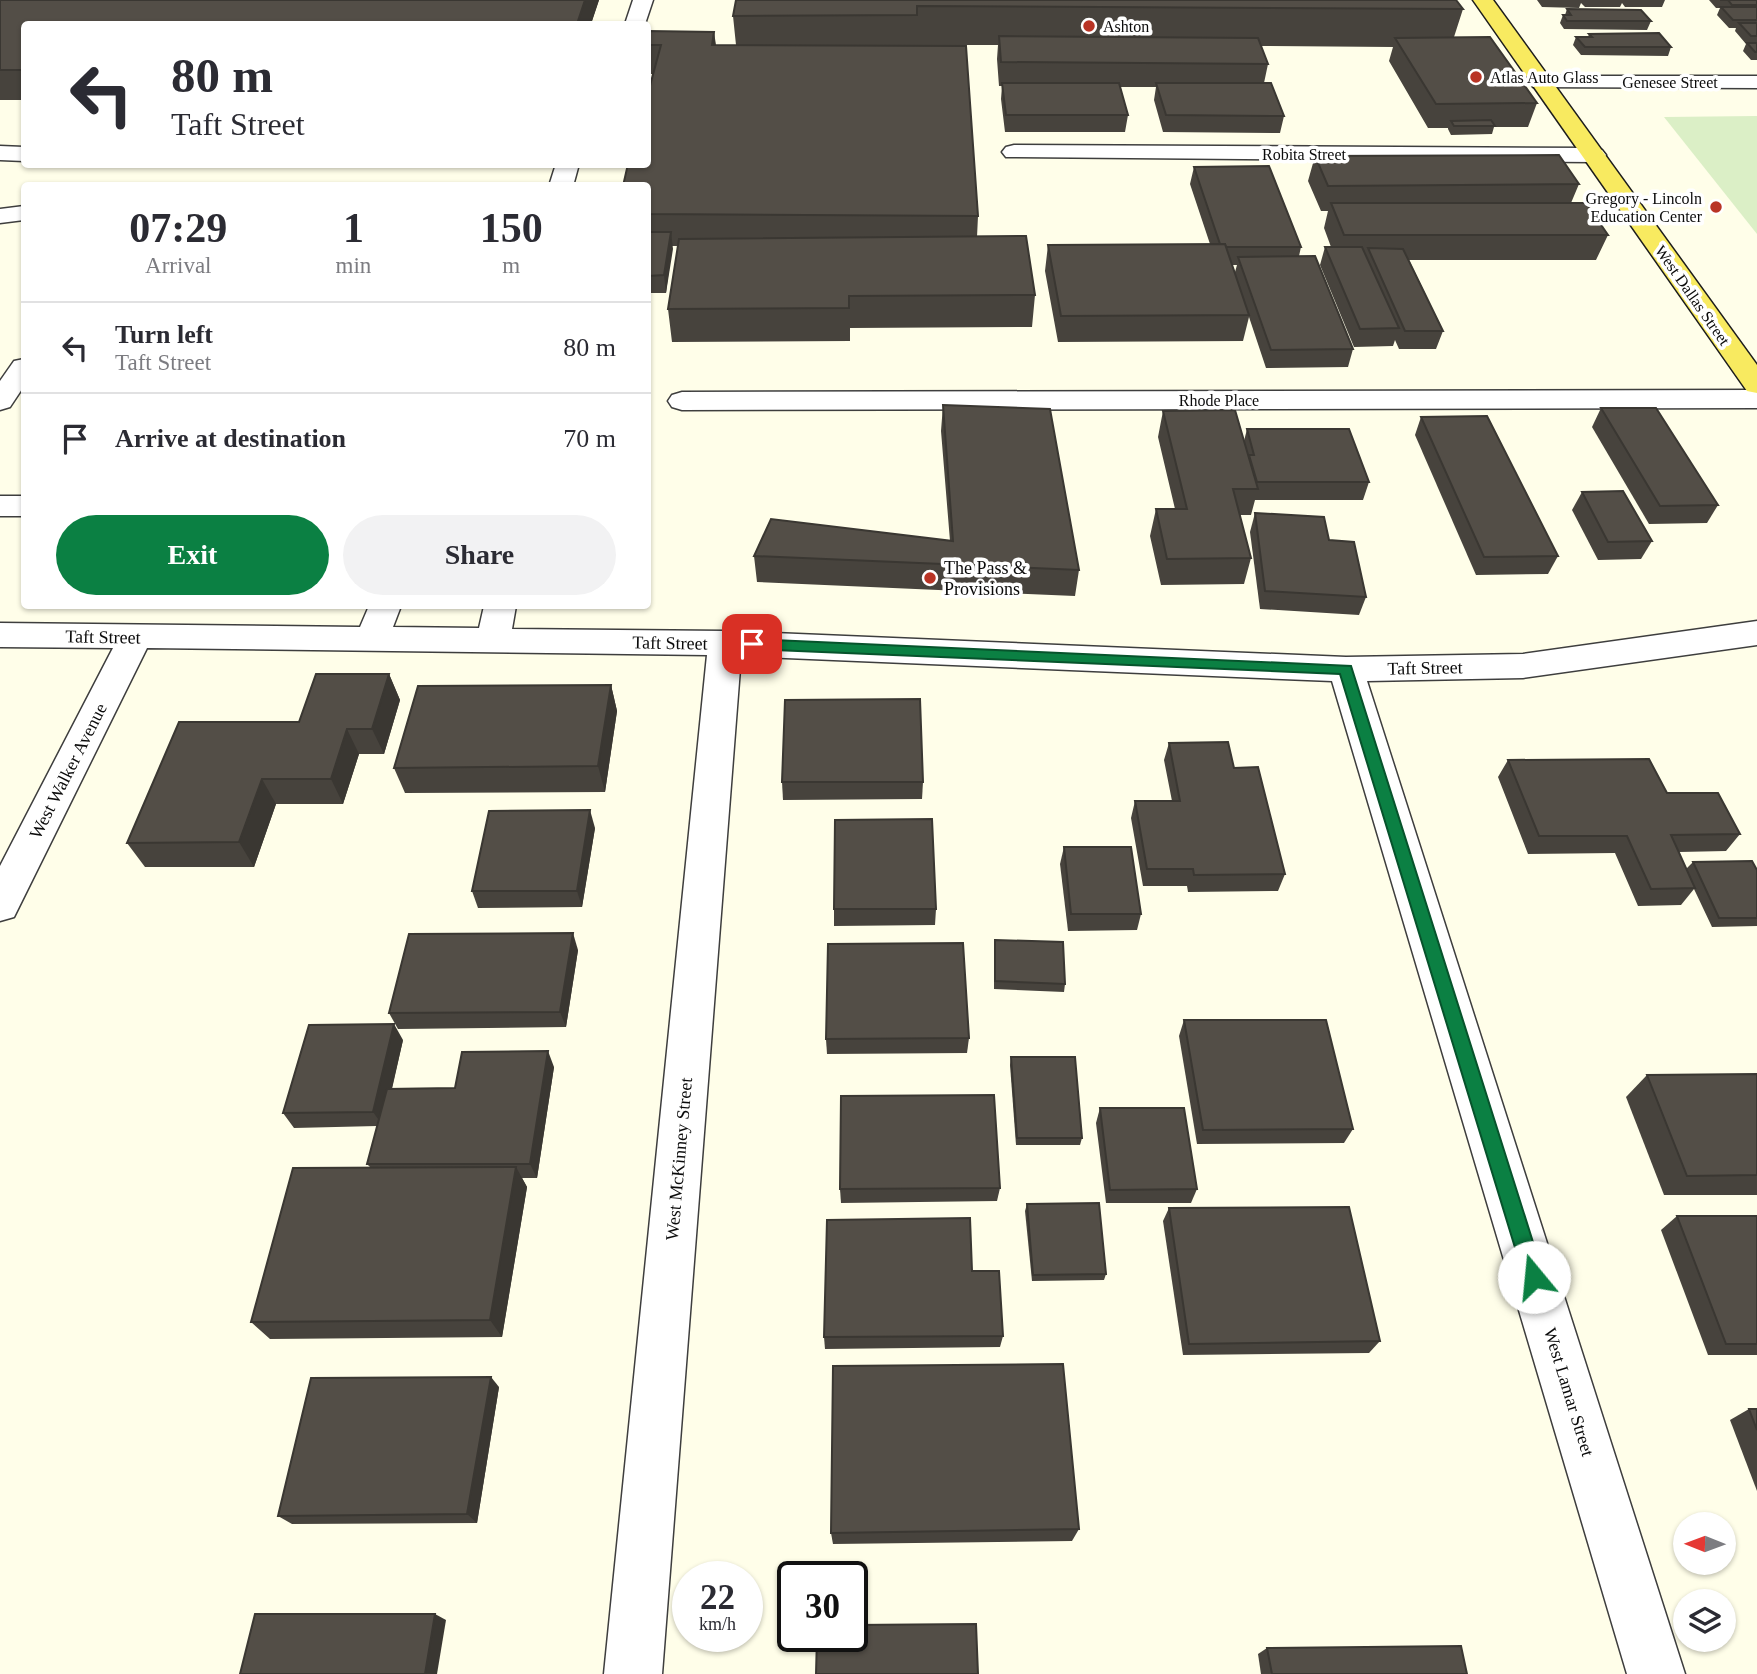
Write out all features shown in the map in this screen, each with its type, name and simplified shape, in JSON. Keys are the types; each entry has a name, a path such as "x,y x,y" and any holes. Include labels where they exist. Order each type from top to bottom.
{"main road":[{"name":"West Dallas Street","path":"1483,0 1757,385"}],"street":[{"path":"636,21 643,0"},
{"name":"Genesee Street","path":"1541,82 1757,82"},
{"name":"Robita Street","path":"1014,152 1594,155"},
{"path":"0,153 21,153"},
{"path":"0,401 21,371"},
{"name":"Rhode Place","path":"682,401 1757,399"},
{"path":"0,506 21,506"},
{"path":"372,639 384,609"},
{"path":"493,641 499,609"},
{"name":"Taft Street","path":"0,635 724,643 1346,669 1523,666 1757,633"},
{"name":"West Walker Avenue","path":"0,905 136,637"},
{"name":"West McKinney Street","path":"633,1674 724,643"},
{"name":"West Lamar Street","path":"1346,669 1656,1674"}],"green space":[{"path":"1757,116 1757,234 1664,117"}],"building":[{"path":"0,0 585,0 578,21 21,21 21,70 0,70"},
{"path":"736,0 1456,0 1463,9 917,6 917,15 733,16"},
{"path":"1728,0 1757,0 1757,5 1732,5"},
{"path":"1721,7 1757,7 1757,20 1733,20"},
{"path":"1567,9 1641,10 1651,21 1567,21 1563,15 1571,15"},
{"path":"1739,23 1757,23 1757,36 1751,36"},
{"path":"651,31 714,32 712,45 966,46 978,216 651,214 651,182 624,182 627,168 651,168 651,82 661,45 651,45"},
{"path":"1659,33 1671,47 1585,47 1576,37 1592,37 1589,34"},
{"path":"999,36 1258,38 1268,64 1001,62"},
{"path":"1490,37 1537,103 1436,104 1395,38"},
{"path":"1747,43 1757,43 1757,52 1755,52"},
{"path":"1002,83 1119,83 1128,115 1006,115"},
{"path":"1156,83 1271,83 1284,116 1166,115"},
{"path":"1491,120 1495,126 1454,126 1451,121"},
{"path":"1559,155 1579,184 1328,186 1315,156"},
{"path":"1269,166 1301,247 1226,247 1225,244 1220,244 1194,167"},
{"path":"1331,203 1586,203 1608,235 1344,235"},
{"path":"651,232 671,232 664,275 651,276"},
{"path":"1026,236 1035,295 849,296 849,308 668,309 679,239"},
{"path":"1225,244 1249,315 1061,316 1048,245"},
{"path":"1325,247 1362,247 1399,328 1360,329"},
{"path":"1368,248 1403,249 1443,331 1405,331"},
{"path":"1315,256 1353,349 1271,350 1238,257"},
{"path":"943,405 1050,409 1079,570 754,556 771,519 953,541"},
{"path":"1601,408 1656,408 1718,505 1660,506"},
{"path":"1235,410 1258,489 1233,489 1251,558 1167,559 1156,509 1187,509 1163,411"},
{"path":"1487,416 1558,556 1484,557 1421,417"},
{"path":"1247,429 1349,429 1369,482 1257,482 1249,455 1254,455"},
{"path":"1623,491 1652,541 1608,542 1582,492"},
{"path":"1255,513 1324,517 1329,540 1354,542 1366,597 1265,591"},
{"path":"316,674 389,674 372,729 347,729 331,779 262,779 239,842 127,843 179,722 299,722"},
{"path":"611,685 598,766 394,768 418,686"},
{"path":"920,699 923,782 782,782 785,700"},
{"path":"1228,742 1234,768 1258,767 1285,874 1194,875 1193,869 1147,869 1135,801 1180,801 1169,743"},
{"path":"1649,759 1667,793 1718,793 1740,834 1671,835 1695,888 1651,889 1627,836 1539,836 1508,760"},
{"path":"590,810 577,891 472,891 489,811"},
{"path":"932,819 936,909 834,909 835,820"},
{"path":"1064,847 1131,847 1141,914 1071,914"},
{"path":"1752,861 1757,870 1757,918 1719,918 1693,862"},
{"path":"573,933 560,1012 389,1013 409,934"},
{"path":"995,940 1063,942 1065,984 995,981"},
{"path":"963,943 969,1038 826,1039 828,944"},
{"path":"1184,1020 1326,1020 1353,1129 1203,1130"},
{"path":"394,1024 373,1112 283,1113 309,1025"},
{"path":"548,1051 530,1164 367,1164 387,1089 455,1088 462,1052"},
{"path":"1011,1057 1075,1057 1082,1138 1017,1138"},
{"path":"1757,1074 1757,1175 1687,1176 1647,1075"},
{"path":"994,1095 1000,1188 840,1189 841,1096"},
{"path":"1100,1108 1184,1108 1197,1189 1110,1190"},
{"path":"516,1167 490,1320 251,1322 293,1168"},
{"path":"1099,1203 1106,1274 1033,1275 1027,1204"},
{"path":"1349,1207 1380,1341 1189,1344 1169,1208"},
{"path":"1677,1216 1757,1216 1757,1344 1726,1344"},
{"path":"970,1218 972,1271 999,1271 1003,1336 824,1337 827,1220"},
{"path":"1063,1364 1079,1529 831,1533 833,1366"},
{"path":"491,1377 467,1514 278,1516 311,1378"},
{"path":"1749,1409 1757,1409 1757,1430"},
{"path":"255,1614 435,1614 425,1674 240,1674"},
{"path":"976,1624 978,1674 816,1674 817,1652 868,1652 868,1625"},
{"path":"1461,1646 1467,1674 1272,1674 1267,1648"}],"place":[{"name":"Ashton","path":"1089,26"},
{"name":"Atlas Auto Glass","path":"1476,77"},
{"name":"Gregory - Lincoln Education Center","path":"1716,207"},
{"name":"The Pass & Provisions","path":"930,578"}],"route":[{"path":"752,644 1346,669 1534,1277"}]}
